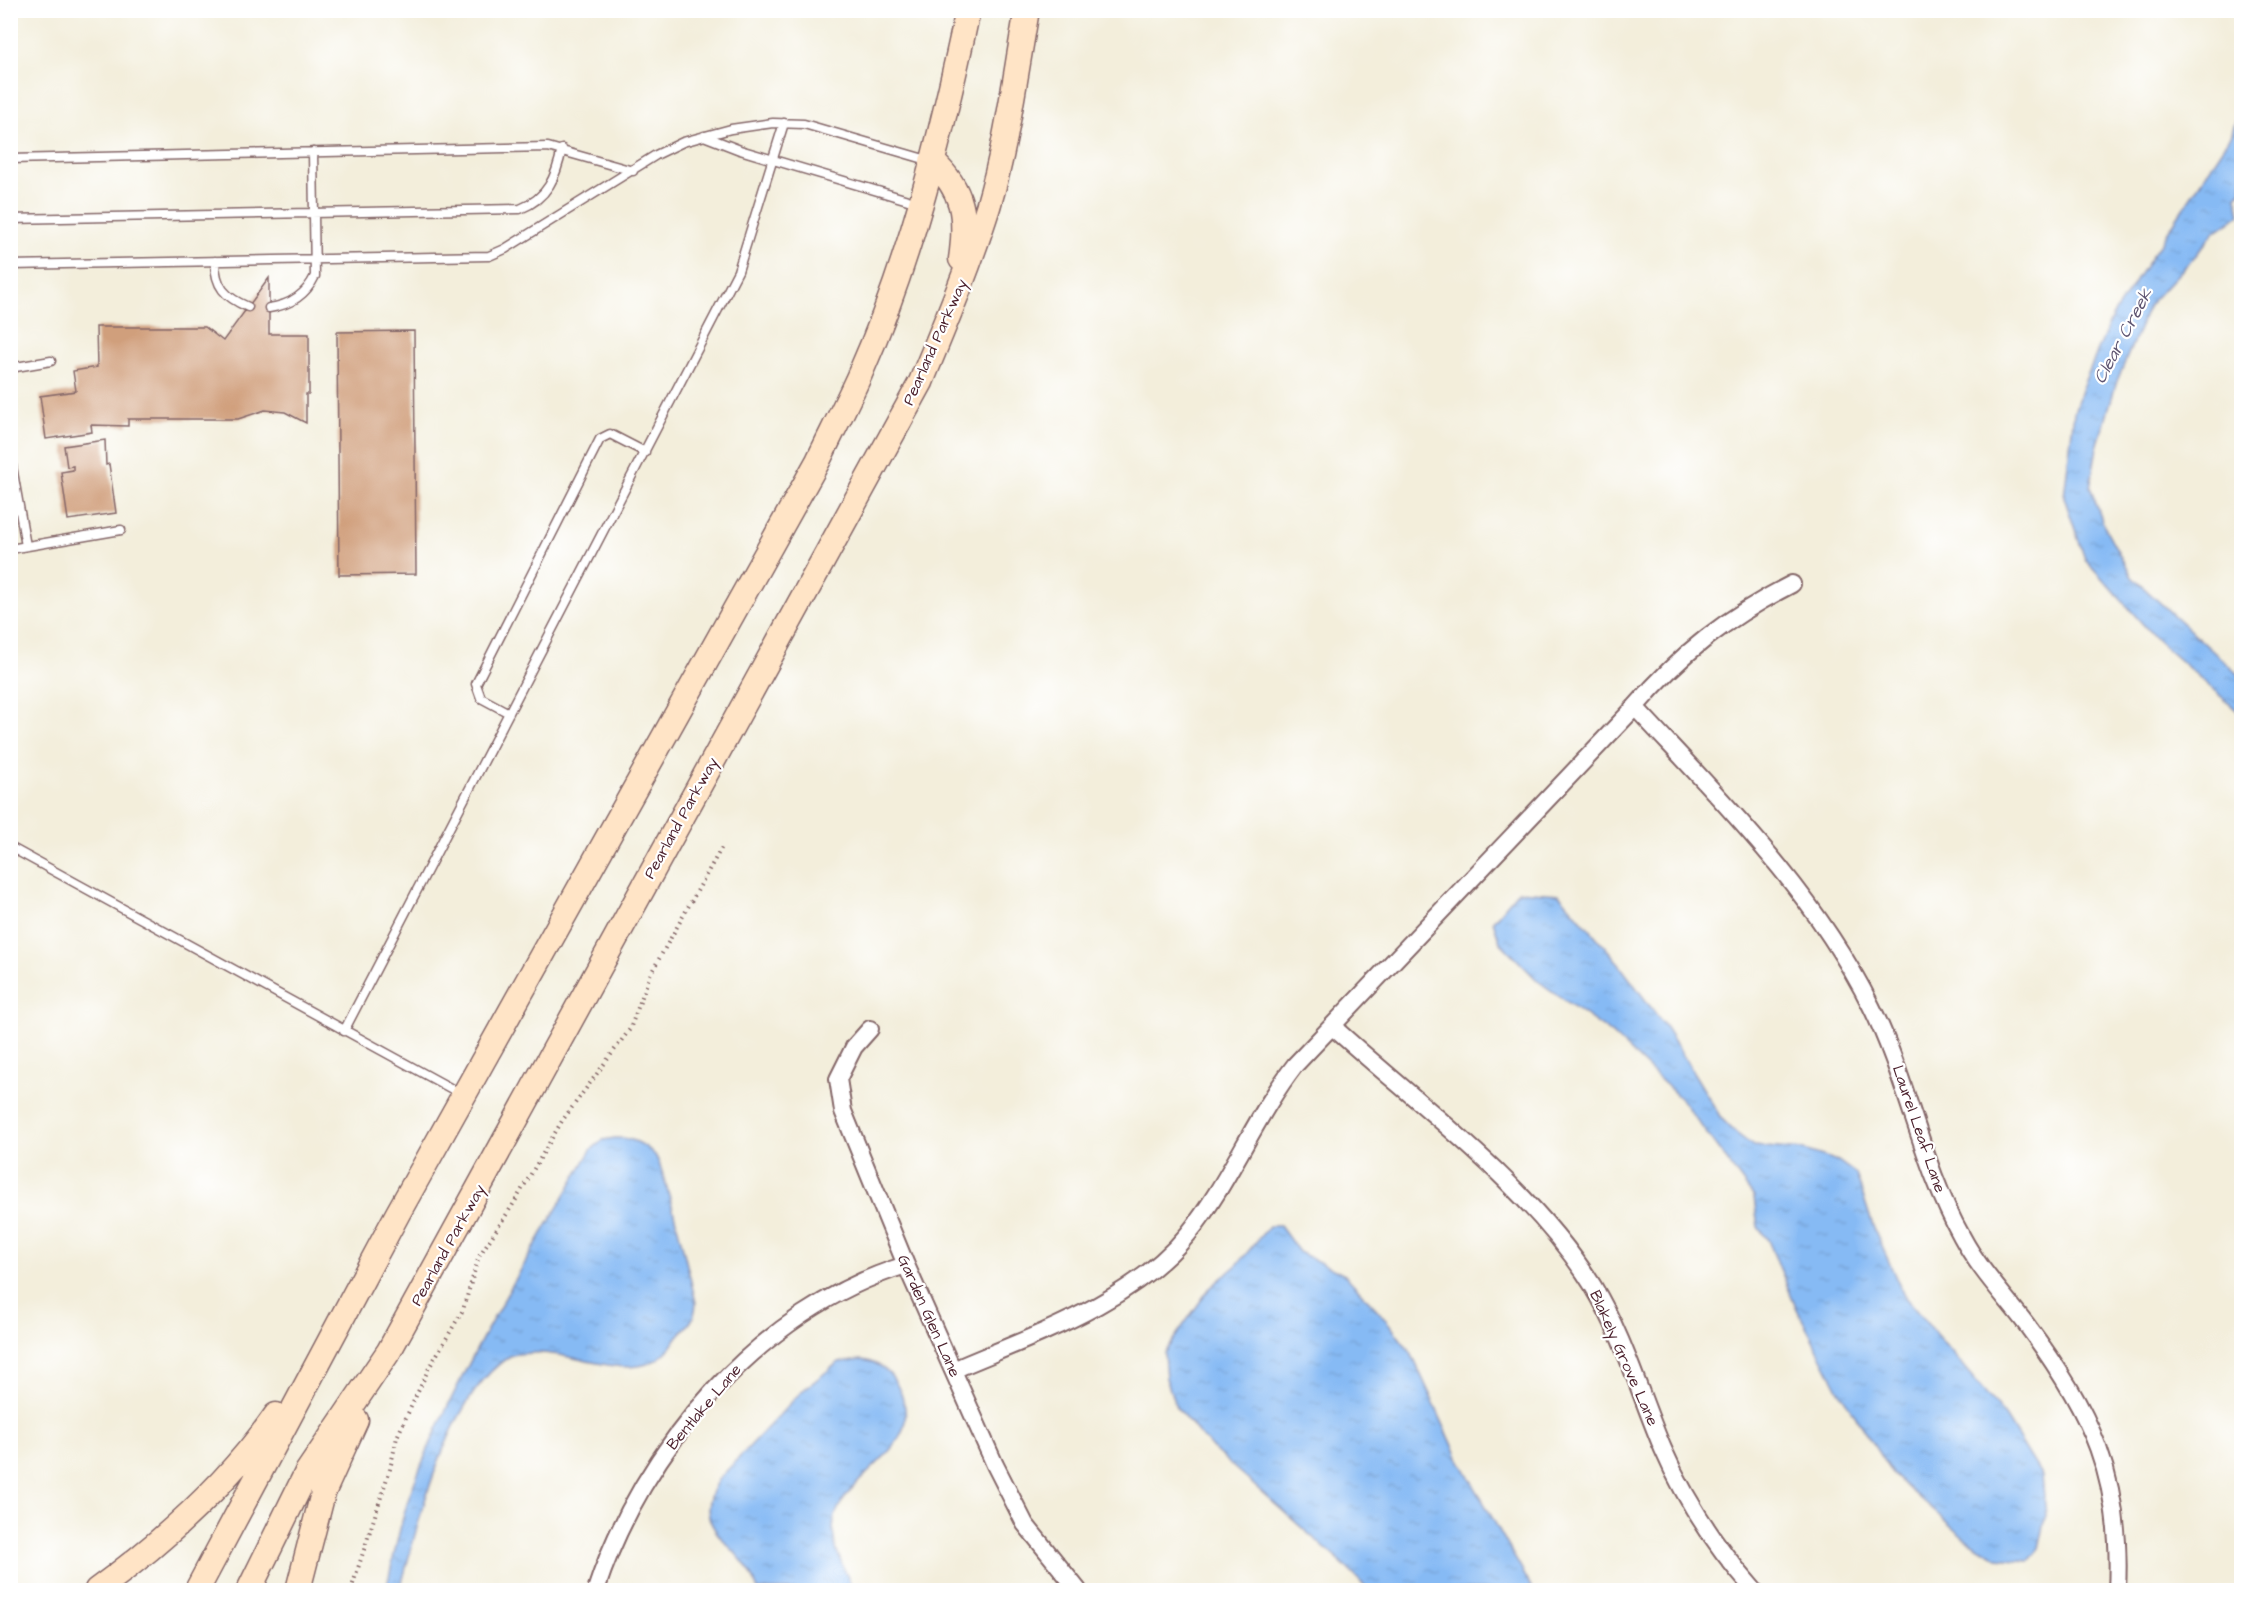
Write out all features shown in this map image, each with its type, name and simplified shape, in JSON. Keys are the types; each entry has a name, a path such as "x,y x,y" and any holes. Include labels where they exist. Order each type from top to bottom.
{"main road":[{"path":"197,1590 324,1347 818,461 861,373 891,293 920,204 949,101 968,10"},
{"name":"Pearland Parkway","path":"249,1590 307,1472 389,1351 921,382 956,300 988,205 1027,10"},
{"path":"932,161 947,175 962,202 963,244 956,300"},
{"path":"97,1590 173,1529 225,1478 273,1420 324,1347"},
{"path":"298,1590 323,1493 389,1351"}],"street":[{"path":"953,1370 1099,1306 1158,1263 1187,1236 1214,1198 1273,1094 1295,1065 1635,707 1666,671 1694,645 1741,612 1792,584"},
{"name":"Laurel Leaf Lane","path":"1635,707 1752,833 1799,889 1824,925 1870,1004 1889,1043 1946,1206 1962,1237 1981,1267 2047,1353 2082,1409 2100,1447 2116,1525 2117,1590"},
{"name":"Blakely Grove Lane","path":"1333,1027 1515,1189 1559,1238 1594,1288 1609,1316 1662,1447 1695,1513 1718,1548 1754,1590"},
{"name":"Garden Glen Lane","path":"870,1029 844,1062 838,1079 843,1111 906,1265 994,1465 1025,1524 1046,1554 1078,1590"},
{"name":"Bentlake Lane","path":"596,1590 616,1537 636,1496 685,1426 741,1362 824,1302 881,1273 906,1265"}],"lane":[{"path":"10,265 489,256 505,249 665,150 731,129 784,123 804,124 932,161"},
{"path":"344,1031 738,271 784,123"},
{"path":"704,136 771,159 920,204"},
{"path":"10,159 548,147 562,149 633,171"},
{"path":"10,219 520,209 533,204 547,191 562,149"},
{"path":"269,308 295,300 309,288 315,276 313,152"},
{"path":"215,261 217,282 223,292 248,307"},
{"path":"10,368 51,361"},
{"path":"509,712 481,698 476,684 600,439 610,434 645,452"},
{"path":"10,455 26,546"},
{"path":"10,549 121,530"},
{"path":"10,847 463,1096"}],"path":[{"path":"351,1590 390,1470 397,1437 429,1368 464,1310 479,1256 514,1203 562,1121 630,1029 650,975 723,845"}],"water":[{"name":"Clear Creek","path":"2241,105 2242,190 2237,196 2240,215 2214,232 2196,255 2149,305 2117,381 2097,447 2090,487 2104,526 2132,577 2241,677 2241,714 2157,640 2085,559 2064,497 2074,413 2081,390 2113,315 2231,136"},
{"path":"1518,891 1559,894 1612,955 1667,1029 1721,1118 1736,1133 1753,1146 1804,1150 1838,1161 1856,1174 1873,1226 1904,1296 2005,1416 2042,1476 2046,1517 2039,1549 2029,1561 1998,1558 1967,1540 1892,1474 1838,1389 1797,1309 1768,1240 1758,1227 1754,1197 1682,1100 1612,1034 1538,981 1500,942 1493,921"},
{"path":"615,1138 642,1144 655,1155 659,1164 696,1303 693,1319 667,1351 653,1361 638,1366 621,1367 567,1356 532,1353 510,1356 488,1375 468,1400 438,1462 426,1496 400,1590 386,1590 407,1504 435,1434 455,1392 498,1310 591,1150 603,1140"},
{"path":"1269,1226 1280,1226 1299,1252 1345,1275 1383,1316 1411,1353 1459,1459 1533,1590 1369,1590 1212,1448 1176,1407 1166,1378 1164,1353 1209,1289 1238,1264"},
{"path":"862,1360 879,1365 887,1371 897,1385 905,1406 904,1424 898,1439 847,1495 834,1521 834,1542 853,1590 758,1590 750,1571 715,1530 708,1509 710,1495 718,1480 802,1391 839,1362"}],"building":[{"path":"269,278 269,334 309,334 309,394 306,394 306,423 285,412 265,410 238,419 128,419 128,426 91,425 92,432 46,439 40,396 76,391 73,371 97,367 96,327 205,327 223,341"},
{"path":"414,331 416,574 339,575 337,332"},
{"path":"105,440 106,465 109,464 116,513 68,520 61,472 73,470 73,466 67,467 64,446"}]}
